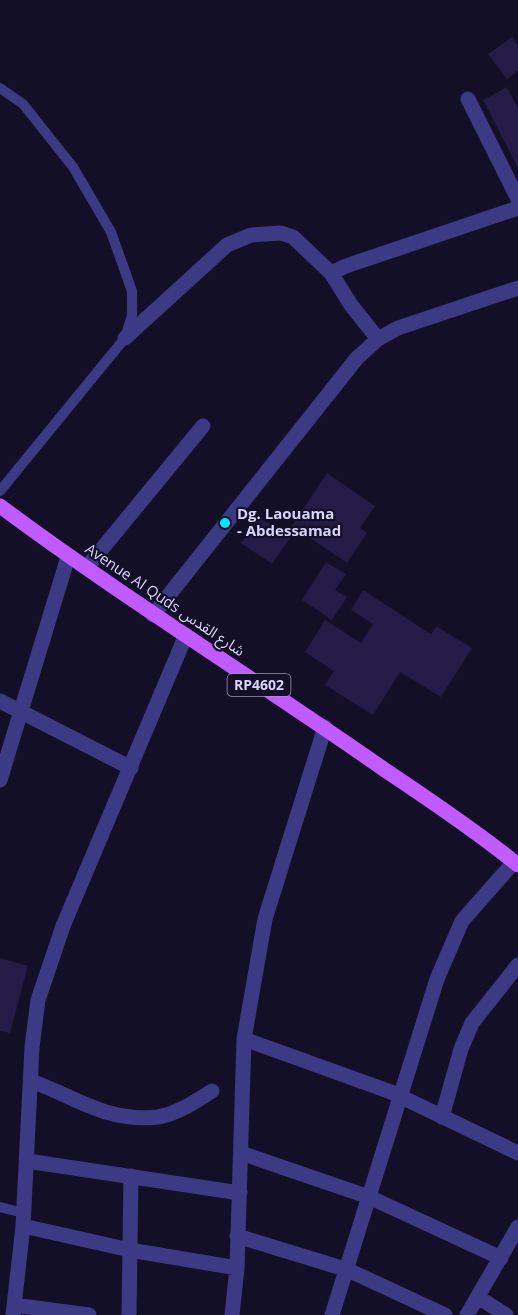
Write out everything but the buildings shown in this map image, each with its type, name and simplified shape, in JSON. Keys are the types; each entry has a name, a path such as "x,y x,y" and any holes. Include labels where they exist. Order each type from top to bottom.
{"main road":[{"name":"Avenue Al Quds شارع القدس","path":"0,506 68,557 87,567 153,615 325,727 516,863"}],"street":[{"path":"468,99 518,200"},
{"path":"331,273 518,208"},
{"path":"125,338 227,244 251,235 281,232 293,237 331,273 351,305 378,339"},
{"path":"153,615 357,358 378,339 418,320 518,288"},
{"path":"87,567 203,426"},
{"path":"0,780 68,557"},
{"path":"89,1315 13,1310 23,1220 32,1047 38,1000 63,927 186,635"},
{"path":"0,701 131,768"},
{"path":"232,1315 237,1268 244,1040 265,919 325,727"},
{"path":"332,1315 348,1270 437,979 462,921 516,863"},
{"path":"442,1117 461,1048 472,1023 518,965"},
{"path":"244,1040 401,1097 518,1153"},
{"path":"31,1081 115,1116 160,1117 189,1106 212,1091"},
{"path":"241,1153 369,1197 501,1258"},
{"path":"27,1161 240,1193"},
{"path":"129,1315 131,1176"},
{"path":"23,1220 130,1250 237,1268"},
{"path":"466,1315 516,1234"},
{"path":"237,1236 348,1270 445,1315"},
{"path":"478,1297 506,1315"}],"lane":[{"path":"0,88 23,104 73,167 111,232 132,291 132,315 125,338 0,491"},
{"path":"0,1207 23,1220"}],"place":[{"name":"Dg. Laouama - Abdessamad","path":"225,523"}]}
